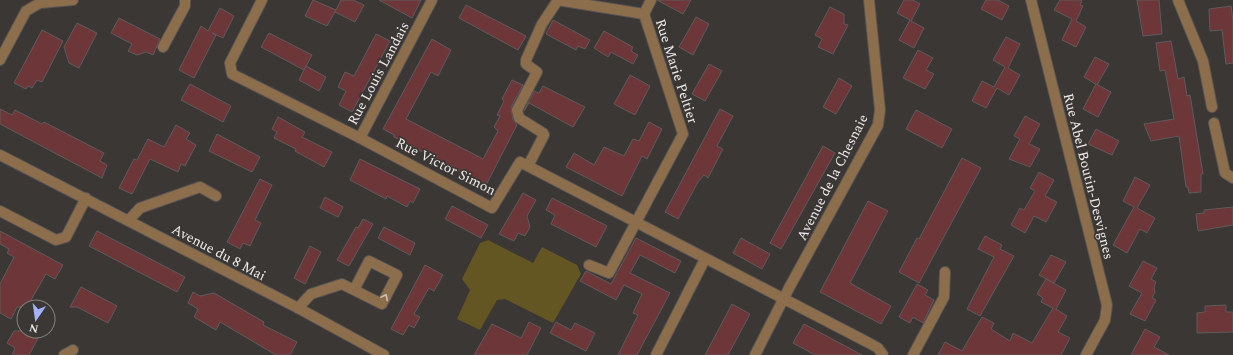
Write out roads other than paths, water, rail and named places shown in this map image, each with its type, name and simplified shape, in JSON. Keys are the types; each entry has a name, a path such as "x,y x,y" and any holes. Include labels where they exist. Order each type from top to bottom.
{"street":[{"path":"0,60 26,11 35,3 73,0"},
{"path":"164,46 185,6 185,0"},
{"name":"Rue Victor Simon","path":"262,0 230,63 232,74 360,138 492,208 520,162 528,166"},
{"name":"Rue Louis Landais","path":"360,138 432,0"},
{"path":"651,0 644,14 557,0 542,24 526,60 526,64 537,72 517,114 519,118 544,133 528,166 637,221 705,259 869,343 878,348 883,355"},
{"name":"Avenue de la Chesnaie","path":"755,355 878,125 880,110 869,0"},
{"name":"Rue Abel Boutin-Desvignes","path":"1031,0 1107,305 1105,320 1086,355"},
{"path":"1178,0 1203,61 1212,107"},
{"name":"Rue Marie Peltier","path":"589,265 609,273 683,134 644,14"},
{"path":"1214,123 1225,173 1233,178"},
{"name":"Avenue du 8 Mai","path":"0,155 298,308 384,355"},
{"path":"129,220 140,208 200,187 216,196"},
{"path":"0,211 56,240 66,237 86,198"},
{"path":"656,355 705,259"},
{"path":"298,308 311,294 342,284 354,290 382,304 397,275 369,261 354,290"},
{"path":"913,355 944,297 945,272"}]}
